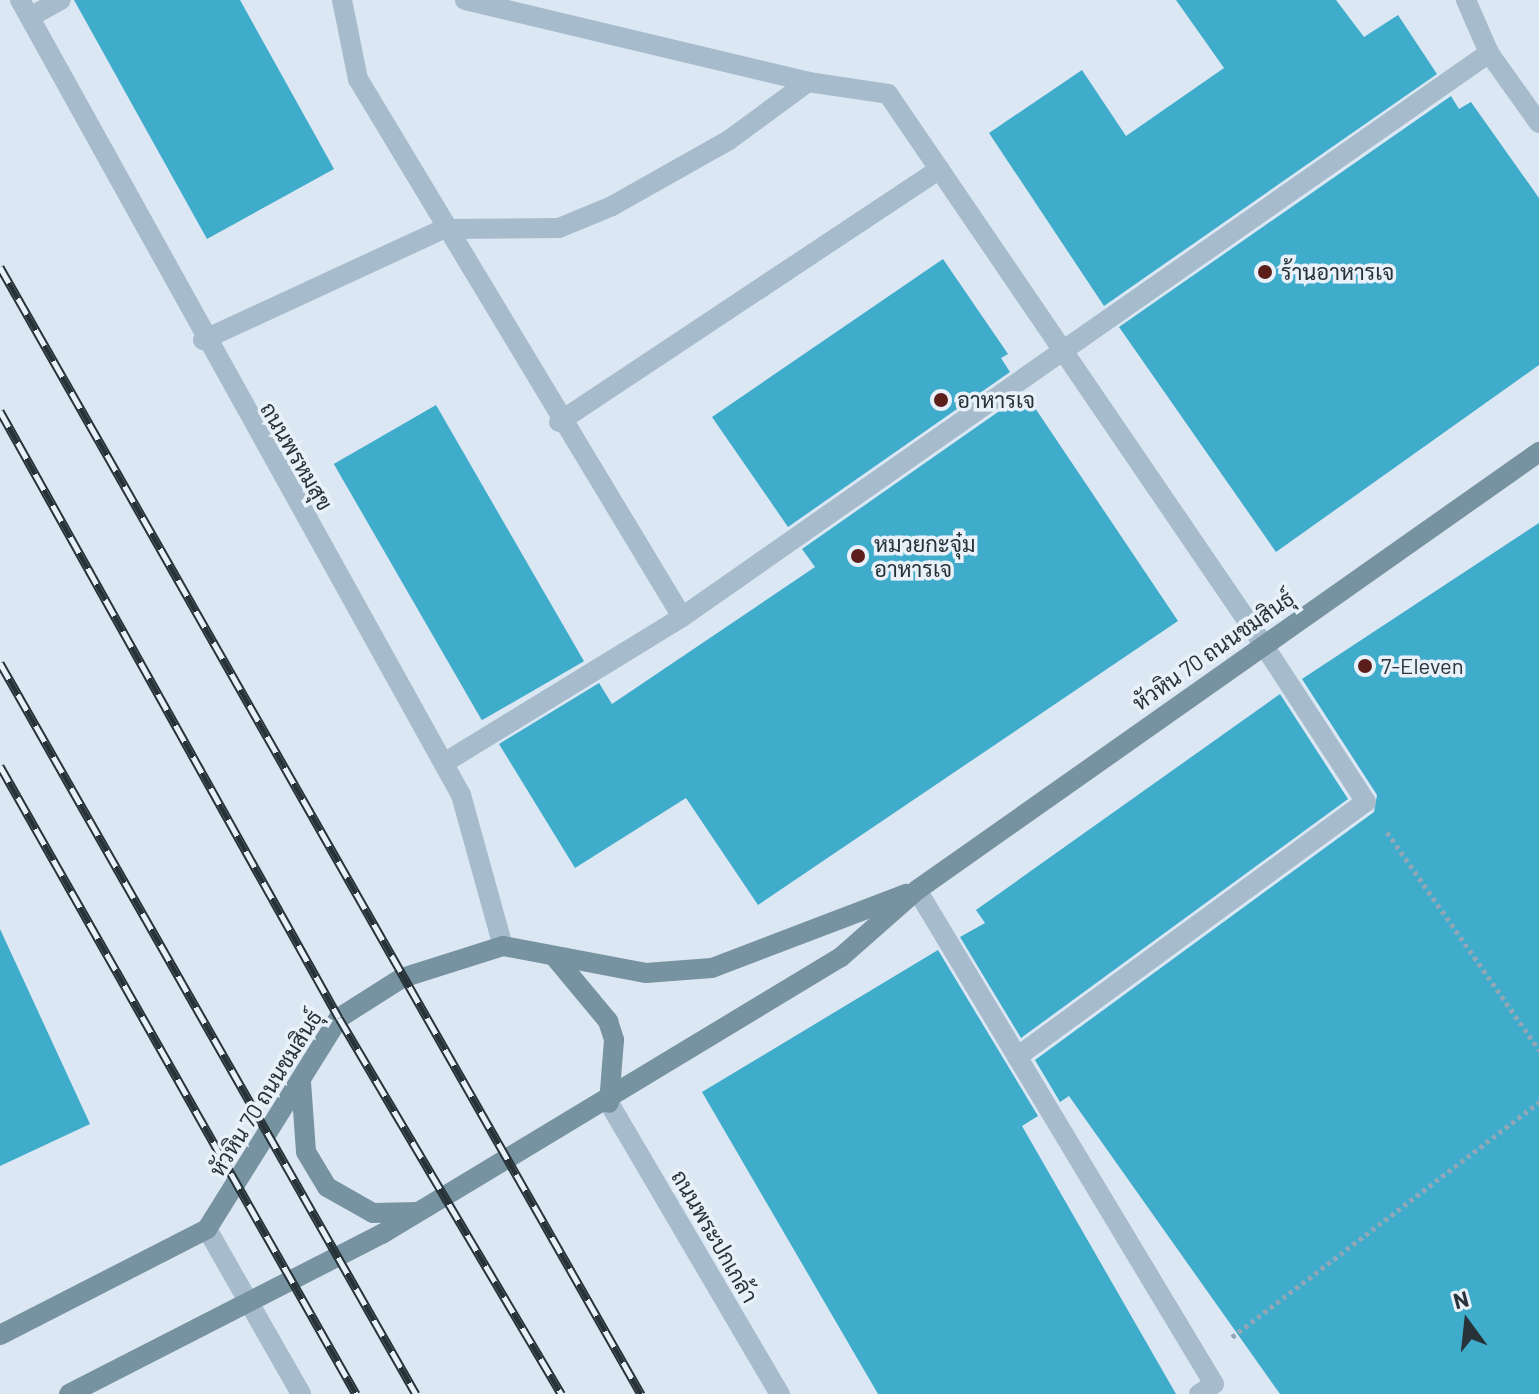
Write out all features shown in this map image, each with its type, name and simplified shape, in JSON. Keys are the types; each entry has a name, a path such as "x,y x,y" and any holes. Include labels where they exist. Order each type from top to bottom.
{"main road":[{"name":"หัวหิน 70 ถนนชมสินธุ์","path":"69,1394 421,1212 609,1103 841,957 917,890 1539,452"},
{"name":"หัวหิน 70 ถนนชมสินธุ์","path":"207,1229 339,1018 376,992 460,954 503,946 646,973 712,968 917,890"},
{"path":"554,956 608,1021 609,1103"},
{"path":"301,1077 306,1152 327,1187 373,1213 421,1212"},
{"path":"0,1335 207,1229"}],"street":[{"path":"25,8 61,0"},
{"path":"342,0 358,79 443,229 559,422 682,617"},
{"path":"465,0 808,82 888,94 1263,644 1366,802 1017,1057"},
{"path":"1466,0 1489,53 1539,123"},
{"name":"ถนนพรหมสุข","path":"25,8 203,340 461,795 503,946"},
{"path":"444,763 682,617 1066,353 1489,53"},
{"path":"203,340 443,229 559,228 729,140 808,82"},
{"path":"559,422 940,169"},
{"path":"917,890 1214,1384 1199,1394"},
{"name":"ถนนพระปกเกล้า","path":"609,1103 780,1394"},
{"path":"207,1229 301,1394"}],"path":[{"path":"1366,802 1539,1050"},
{"path":"1200,1361 1539,1102"}],"building":[{"path":"74,0 240,0 334,169 207,239"},
{"path":"1176,0 1336,0 1364,37 1398,15 1437,74 1104,306 989,133 1082,70 1126,136 1224,68"},
{"path":"1451,96 1459,109 1471,102 1539,198 1539,365 1276,552 1119,327"},
{"path":"943,259 1008,354 1001,358 1010,372 788,527 712,417"},
{"path":"1025,393 1178,621 758,905 686,798 575,868 499,744 599,683 612,704 815,567 802,549"},
{"path":"436,405 584,661 482,720 334,464"},
{"path":"1539,523 1539,1394 1280,1394 1069,1096 1060,1102 1035,1060 1374,812 1377,795 1302,679"},
{"path":"1280,694 1348,799 1021,1038 960,937 985,923 976,910"},
{"path":"0,929 90,1124 0,1166"},
{"path":"938,950 1038,1116 1022,1126 1176,1394 878,1394 702,1092"}],"railway":[{"path":"0,267 641,1394"},
{"path":"0,411 339,1018 561,1394"},
{"path":"0,663 416,1394"},
{"path":"0,766 356,1394"}],"place":[{"name":"ร้านอาหารเจ","path":"1265,272"},
{"name":"อาหารเจ","path":"941,400"},
{"name":"หมวยกะจุ๋ม อาหารเจ","path":"858,556"},
{"name":"7-Eleven","path":"1365,666"}]}
